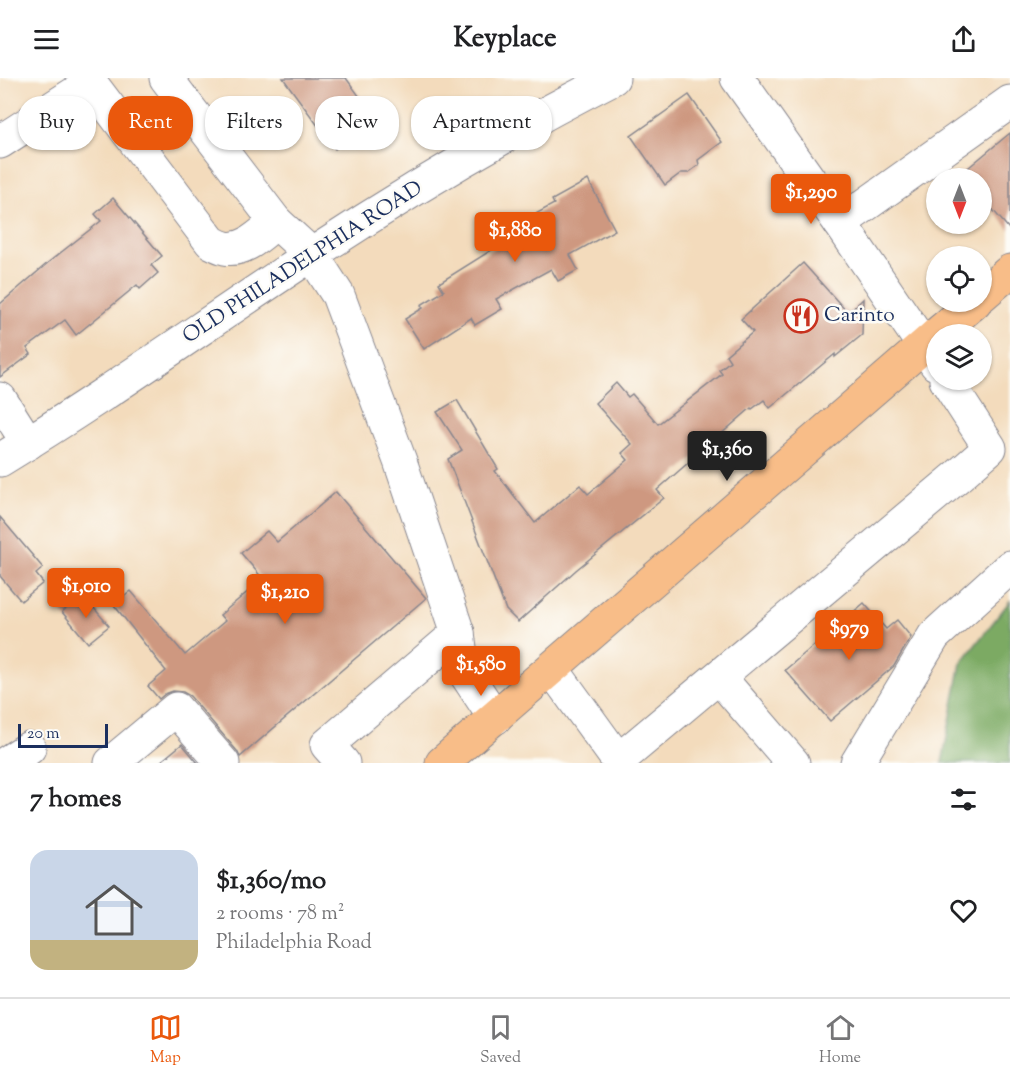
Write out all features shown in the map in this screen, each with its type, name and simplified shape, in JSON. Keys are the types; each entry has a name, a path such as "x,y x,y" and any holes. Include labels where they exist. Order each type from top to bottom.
{"main road":[{"path":"992,287 1010,271"},
{"path":"954,324 965,312"},
{"path":"442,763 926,351"}],"street":[{"path":"166,78 276,222 312,255 338,295 400,461 458,633 463,670 495,718"},
{"name":"OLD PHILADELPHIA ROAD","path":"0,460 370,217 530,122 613,78"},
{"path":"737,78 840,223 926,336"},
{"path":"0,142 89,80 211,242 225,248 239,248 276,222"},
{"path":"840,223 1010,102"},
{"path":"552,669 620,762 1000,438 955,390"},
{"path":"0,399 28,443"},
{"path":"857,763 934,636 1010,567"},
{"path":"343,763 327,745 458,633"},
{"path":"718,677 794,763"},
{"path":"111,763 176,709 223,763"}],"green space":[{"path":"1010,601 1010,763 942,763 961,663"}],"building":[{"path":"283,78 346,78 359,96 315,96 315,122 303,105 303,96 296,96"},
{"path":"689,95 722,142 698,160 699,165 688,173 681,173 665,185 631,136"},
{"path":"1010,133 1010,230 992,209 992,168 968,168"},
{"path":"588,180 615,230 570,255 578,270 558,281 551,269 496,299 502,309 475,325 471,318 424,349 405,319 423,308 421,305 444,291 439,283 506,241 501,233 554,204 552,200"},
{"path":"113,198 162,256 151,265 158,273 140,289 137,285 76,335 65,320 27,348 31,354 0,377 0,304 101,221 95,214"},
{"path":"803,263 848,313 863,299 862,335 835,357 835,354 770,408 764,400 751,408 657,490 664,498 576,570 518,622 506,610 448,459 462,450 437,412 457,400 498,469 495,471 535,523 580,485 588,494 628,460 622,453 632,444 595,403 616,383 628,397 632,394 658,424 722,374 719,370 730,361 726,355 753,332 741,319"},
{"path":"336,492 426,598 240,757 190,696 183,692 173,691 159,699 148,686 166,671 114,605 131,591 185,655 225,621 220,615 263,579 241,553 267,531 277,542"},
{"path":"0,517 43,568 36,574 43,583 21,601 0,576"},
{"path":"83,595 109,626 88,643 62,612"},
{"path":"864,603 886,629 897,620 911,637 894,666 830,721 785,670"},
{"path":"182,744 198,763 159,763"}],"place":[{"name":"Carinto","path":"801,316"}]}
